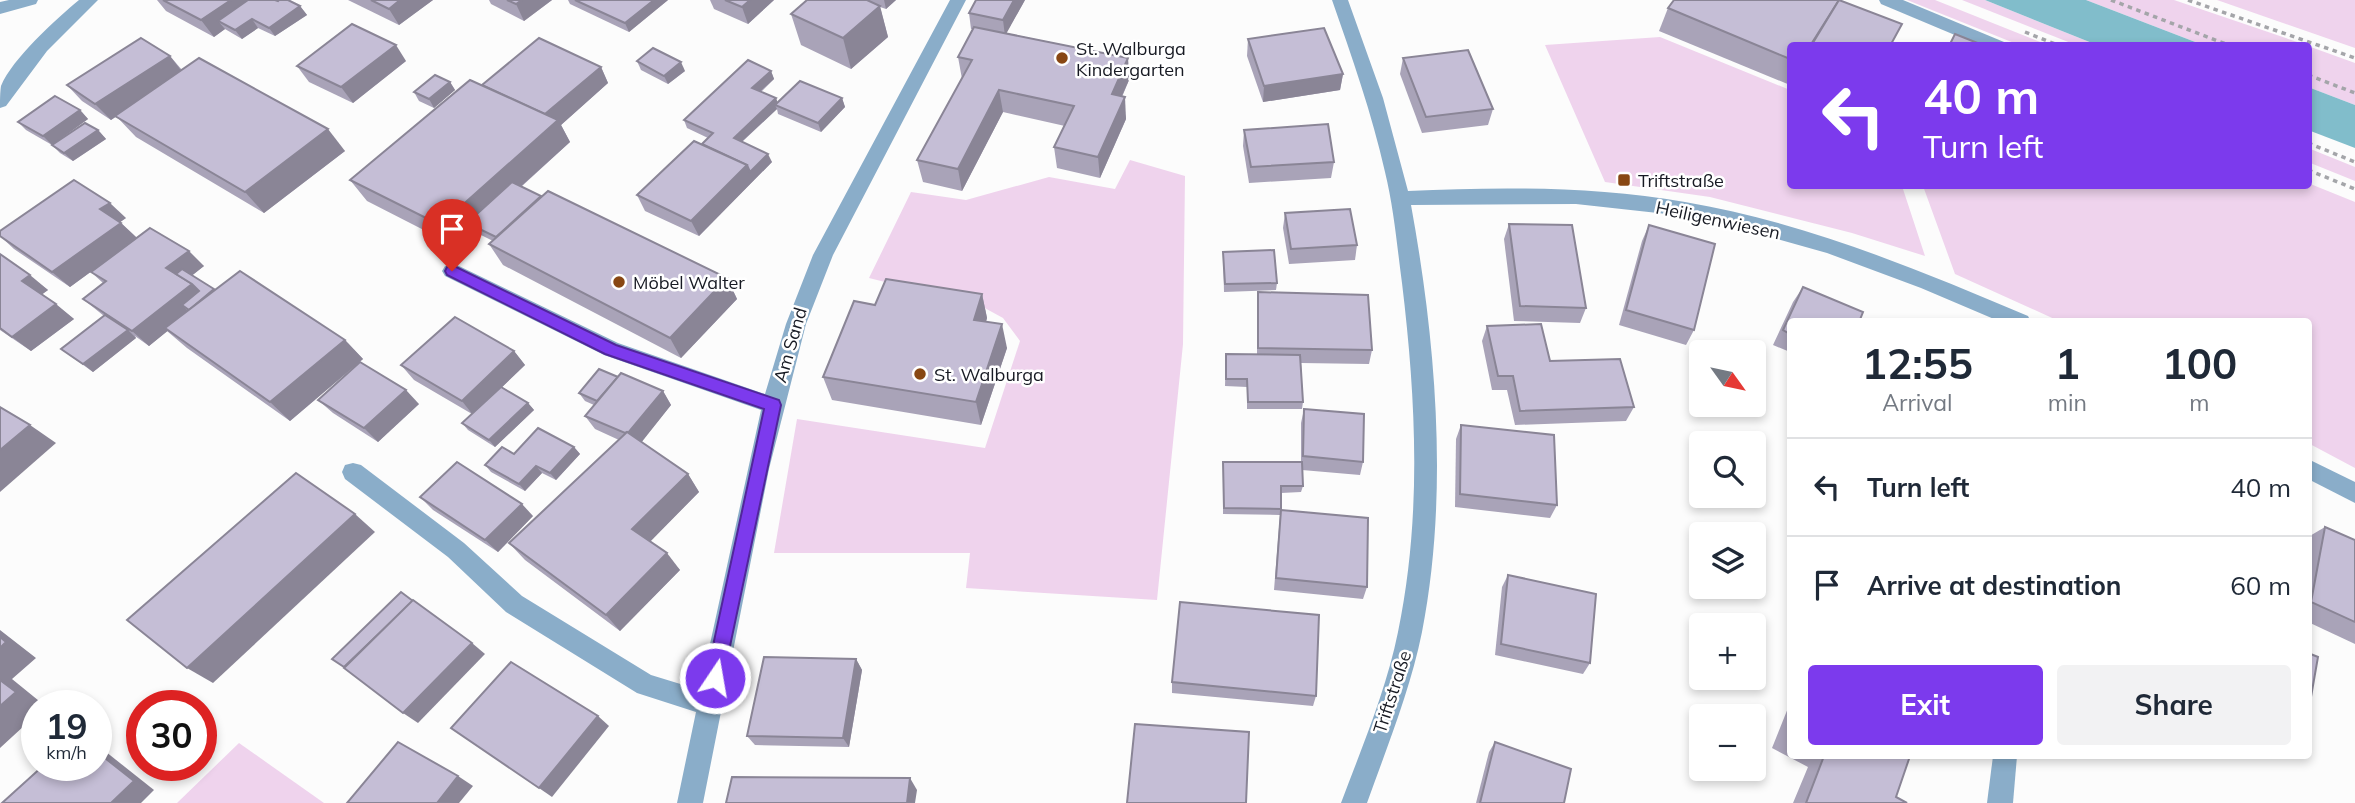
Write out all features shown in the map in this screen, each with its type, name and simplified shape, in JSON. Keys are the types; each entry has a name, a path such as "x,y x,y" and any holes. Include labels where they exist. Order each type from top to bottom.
{"street":[{"path":"0,8 30,0"},
{"path":"0,102 34,53 63,21 90,0"},
{"name":"Am Sand","path":"690,803 773,405 805,296 846,212 958,0"},
{"name":"Triftstraße","path":"1340,0 1385,138 1400,198 1421,373 1425,512 1421,568 1410,632 1396,683 1354,803"},
{"path":"1887,0 1988,42"},
{"name":"Heiligenwiesen","path":"1400,198 1562,197 1636,202 1706,214 1797,237 1874,261 2011,318"},
{"path":"452,271 611,349 773,405"},
{"path":"2312,470 2355,492"},
{"path":"354,472 456,550 514,604 645,685 710,705"},
{"path":"2000,803 2005,759"}],"path":[{"path":"2111,0 2221,42"},
{"path":"2188,0 2309,42"},
{"path":"2312,43 2355,58"},
{"path":"2312,77 2355,93"},
{"path":"2312,145 2355,162"},
{"path":"2312,172 2355,189"}],"shaded area":[{"path":"1907,0 1935,0 2040,42 2012,42"},
{"path":"1962,0 1985,0 2090,42 2068,42"},
{"path":"2086,0 2174,0 2297,42 2195,42"},
{"path":"2217,0 2355,0 2355,48"},
{"path":"1660,37 1787,89 1787,189 1903,189 1925,256 1852,233 1710,197 1605,182 1545,45"},
{"path":"2312,47 2355,63 2355,105 2312,89"},
{"path":"2312,150 2355,167 2355,181 2312,164"},
{"path":"1130,160 1185,176 1183,344 1157,600 966,588 970,553 774,553 797,419 985,448 1020,341 1003,318 981,306 869,278 911,192 966,200 1049,177 1115,189"},
{"path":"2312,185 2355,202 2355,468 2312,445 2312,318 2052,318 1955,274 1924,189 2312,189"},
{"path":"239,743 324,803 177,803 200,781 217,781 217,764"}],"water":[{"path":"1985,0 2086,0 2195,42 2090,42"},
{"path":"2312,89 2355,105 2355,148 2312,132"}],"building":[{"path":"163,0 231,0 201,20"},
{"path":"248,0 288,0 300,6 269,28 252,19 235,30 218,21"},
{"path":"371,0 400,0 389,9"},
{"path":"575,0 654,0 625,23"},
{"path":"725,0 750,0 742,7"},
{"path":"807,0 867,0 880,6 843,38 791,14"},
{"path":"976,0 1014,0 1003,20 969,13"},
{"path":"1674,0 1839,0 1813,42 1787,42 1787,58 1668,8"},
{"path":"1839,0 1902,24 1892,42 1813,42"},
{"path":"352,24 396,45 341,87 297,66"},
{"path":"974,27 1128,58 1112,94 1125,97 1098,157 1054,147 1074,106 999,90 958,169 917,160 972,60 958,57"},
{"path":"1324,28 1343,74 1264,86 1248,39"},
{"path":"1955,34 1975,42 1951,42"},
{"path":"141,38 170,56 95,104 67,85"},
{"path":"539,38 601,67 545,114 482,85"},
{"path":"653,48 681,62 664,76 637,61"},
{"path":"1468,50 1493,109 1426,117 1403,58"},
{"path":"199,58 328,129 245,192 115,116"},
{"path":"748,60 771,71 752,88 776,98 734,138 768,154 750,172 747,165 702,144 713,133 684,120"},
{"path":"435,75 450,82 429,99 414,92"},
{"path":"470,80 558,120 440,225 350,180"},
{"path":"800,81 842,98 818,123 775,105"},
{"path":"55,96 80,110 43,136 18,122"},
{"path":"85,123 98,130 64,153 52,145"},
{"path":"1328,124 1334,162 1251,167 1244,130"},
{"path":"694,141 747,165 691,221 637,195"},
{"path":"74,180 110,203 100,209 121,223 52,272 0,236 0,231"},
{"path":"512,182 541,196 496,237 467,223"},
{"name":"Möbel Walter","path":"548,191 727,278 670,338 489,244"},
{"path":"1350,209 1357,245 1291,249 1285,213"},
{"path":"1509,224 1572,225 1586,308 1520,306"},
{"path":"1649,225 1715,244 1694,330 1626,310"},
{"path":"150,228 189,251 166,268 192,284 132,331 83,299 106,281 91,272"},
{"path":"1274,250 1277,283 1225,284 1223,252"},
{"path":"0,254 30,275 22,281 56,304 12,337 0,328"},
{"path":"182,269 214,289 189,310 182,305 199,291 176,274"},
{"path":"240,271 345,340 270,402 165,328"},
{"name":"St. Walburga","path":"886,279 982,294 974,320 1002,324 976,402 823,377 854,301 875,305"},
{"path":"1803,287 1863,312 1861,318 1789,318"},
{"path":"1258,292 1368,295 1372,350 1258,348"},
{"path":"105,315 128,330 83,364 61,349"},
{"path":"455,317 514,351 462,401 401,365"},
{"path":"1541,324 1550,361 1620,359 1634,407 1520,411 1513,376 1498,376 1487,326"},
{"path":"1226,354 1300,355 1303,402 1248,402 1247,379 1226,379"},
{"path":"360,362 406,390 364,428 318,400"},
{"path":"599,369 618,377 597,401 579,393"},
{"path":"621,373 663,391 628,433 585,416"},
{"path":"501,387 528,403 489,440 462,423"},
{"path":"0,407 30,425 0,450"},
{"path":"1304,409 1364,414 1363,462 1303,456"},
{"path":"1461,425 1554,435 1557,505 1460,494"},
{"path":"538,428 574,447 550,473 536,466 519,484 485,465 502,447 514,454"},
{"path":"627,432 688,474 632,529 667,553 606,615 509,543"},
{"path":"457,462 522,504 485,540 420,497"},
{"path":"1223,462 1302,462 1303,486 1281,486 1281,509 1224,508"},
{"path":"296,473 355,514 187,668 127,620"},
{"path":"1281,510 1368,518 1367,587 1276,578"},
{"path":"2325,527 2355,540 2355,622 2312,602"},
{"path":"1508,575 1596,594 1590,663 1501,644"},
{"path":"401,592 413,601 344,667 332,659"},
{"path":"413,600 472,643 403,713 344,668"},
{"path":"1180,602 1319,615 1316,696 1172,682"},
{"path":"0,637 6,642 0,648"},
{"path":"2312,655 2318,657 2312,691"},
{"path":"764,657 856,659 843,738 747,736"},
{"path":"511,662 598,716 539,788 451,728"},
{"path":"0,680 16,692 0,706"},
{"path":"1135,724 1249,732 1246,803 1127,803"},
{"path":"398,742 458,776 437,803 347,803"},
{"path":"1495,742 1571,769 1564,803 1480,803"},
{"path":"1823,759 1909,759 1896,797 1907,803 1806,803"},
{"path":"112,764 126,775 126,781 134,781 111,803 2,803 26,781 112,781"},
{"path":"732,777 910,778 907,803 726,803"}],"place":[{"name":"St. Walburga Kindergarten","path":"1062,58"},
{"name":"Triftstraße","path":"1624,180"},
{"name":"Möbel Walter","path":"619,282"},
{"name":"St. Walburga","path":"920,374"}],"route":[{"path":"452,271 611,349 773,405 715,678"}]}
